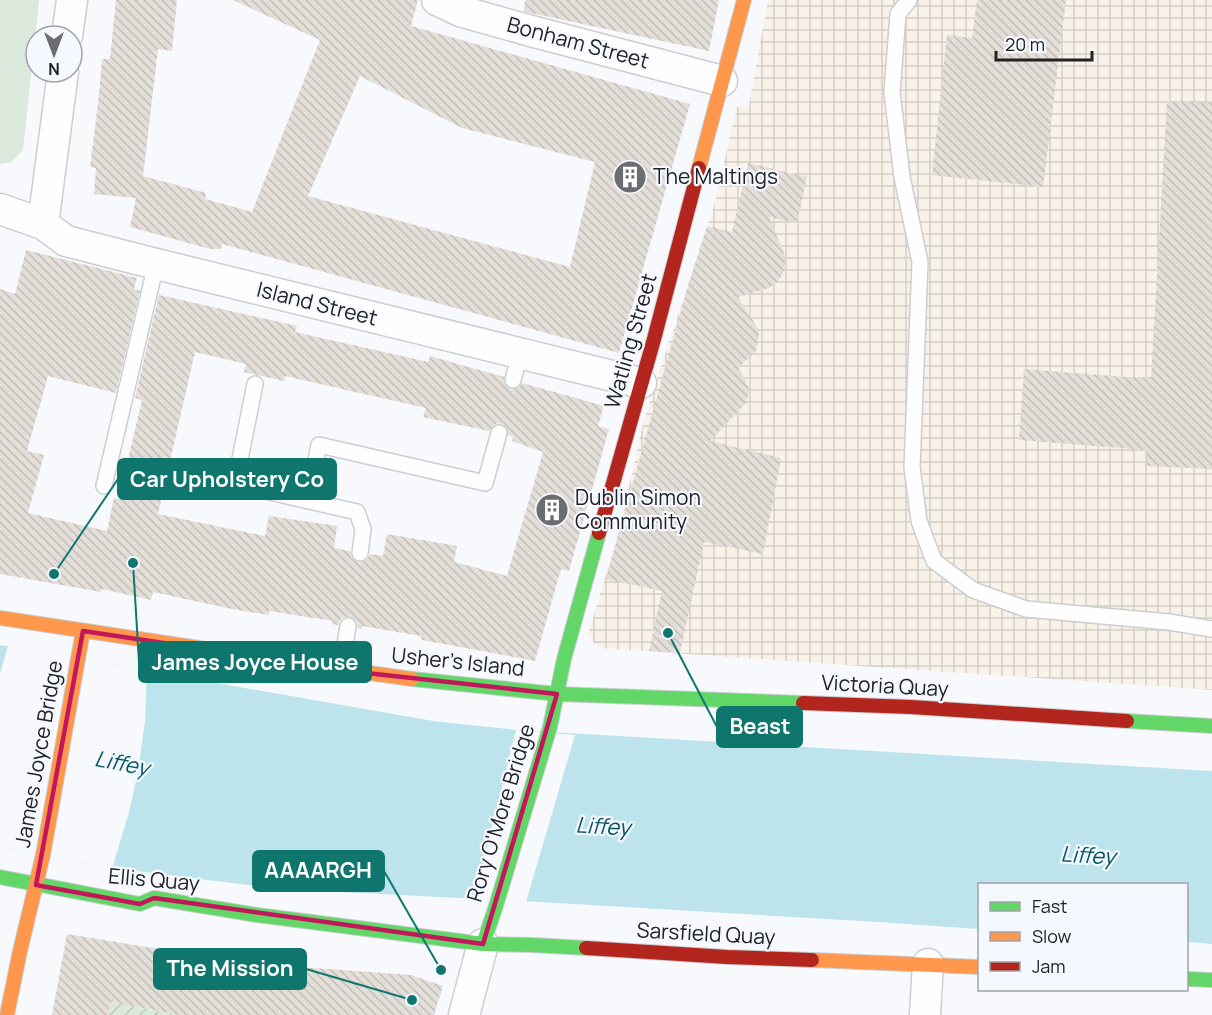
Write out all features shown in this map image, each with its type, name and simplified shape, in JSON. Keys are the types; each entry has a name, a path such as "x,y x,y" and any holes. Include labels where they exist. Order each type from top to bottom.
{"main road":[{"name":"Watling Street","path":"556,693 744,0"},
{"name":"Usher's Island","path":"0,618 442,683 556,693"},
{"name":"James Joyce Bridge","path":"7,1015 42,855 83,630"},
{"name":"Victoria Quay","path":"556,693 911,707 1212,726"},
{"name":"Rory O'More Bridge","path":"483,944 550,727 556,693"},
{"name":"Ellis Quay","path":"0,877 140,904 154,898 256,915 483,944"},
{"name":"Sarsfield Quay","path":"483,944 978,967"},
{"path":"1188,979 1212,980"}],"street":[{"path":"69,24 72,0"},
{"name":"Bonham Street","path":"437,0 460,11 531,32 722,81"},
{"path":"43,224 61,84"},
{"name":"Island Street","path":"0,209 43,224 66,241 156,264 516,367 641,383"},
{"path":"464,1015 483,944"},
{"path":"925,1015 928,964"}],"lane":[{"path":"909,0 898,14 892,92 902,177 920,262 912,467 919,521 934,561 973,590 1026,609 1169,622 1212,629"},
{"path":"104,486 156,264"},
{"path":"255,384 235,484 357,512 363,529 360,553"},
{"path":"308,500 319,445 485,483 499,433"},
{"path":"341,669 348,626"}],"highlighted area":[{"path":"83,631 366,673 557,694 483,944 154,898 140,904 36,885"}],"shaded area":[{"path":"768,0 1212,0 1212,690 598,648 588,635 620,527 643,424 712,213 737,107 749,105"}],"green space":[{"path":"0,0 39,0 36,24 24,24 24,84 30,84 23,150 11,162 0,164"},
{"path":"111,1002 179,1015 108,1015"}],"water":[{"name":"Liffey","path":"0,645 433,721 516,730 1212,771 1212,944 1188,942 1188,883 978,883 978,929 540,902 279,889 112,868 0,847"}],"pier":[{"path":"8,646 147,671 145,721 138,772 128,816 112,868 0,847 0,674"},
{"path":"516,730 575,735 526,902 474,900"}],"building":[{"name":"The Maltings","path":"116,0 177,0 172,51 158,49 143,176 206,193 205,199 252,212 320,40 233,0 418,0 411,26 690,104 619,353 222,244 221,249 210,249 130,227 136,198 94,194 96,168 90,167 102,59 110,59","holes":["360,76 462,128 595,162 570,267 308,196"]},
{"path":"525,0 719,0 709,51 526,12 524,11"},
{"path":"977,0 1066,0 1043,187 932,175 947,35 972,38"},
{"path":"1167,101 1212,103 1212,469 1147,466 1147,450 1019,440 1024,369 1151,379"},
{"path":"748,163 807,177 797,223 769,217 785,256 783,274 769,288 738,297 758,329 759,336 756,351 738,368 747,383 748,397 745,404 710,441 781,458 763,554 704,542 680,653 649,651 662,591 606,579 687,289 707,226 732,232"},
{"path":"26,250 137,278 134,289 140,291 116,393 48,376 27,451 44,455 28,513 107,531 114,498 119,499 142,400 135,398 159,295 297,326 295,332 428,362 430,356 504,377 506,386 511,390 522,383 604,406 598,426 609,429 569,571 561,569 535,661 422,640 421,636 362,626 362,629 358,628 357,622 350,617 344,617 338,625 332,624 333,621 269,611 269,615 153,592 151,600 102,589 101,592 0,574 0,289 15,294","holes":["195,352 246,364 244,372 284,381 285,376 426,408 423,417 489,431 497,423 502,424 506,427 508,435 513,436 512,441 543,452 507,576 454,562 457,546 387,534 383,556 370,554 367,559 359,563 351,557 350,551 334,548 337,526 269,516 265,536 158,514"]},
{"path":"67,934 244,963 411,975 443,986 434,1015 179,1015 111,1002 108,1015 52,1015"}],"traffic: fast":[{"path":"483,944 550,727 564,659 599,533"},
{"path":"412,679 557,694 803,703"},
{"path":"1127,721 1212,726"},
{"path":"0,877 140,904 154,898 257,915 483,944 586,948"},
{"path":"1188,979 1212,980"}],"traffic: slow":[{"path":"699,168 744,0"},
{"path":"0,618 412,679"},
{"path":"7,1015 43,855 83,631"},
{"path":"812,960 978,967"}],"traffic: jam":[{"path":"599,533 699,168"},
{"path":"803,703 911,707 1127,721"},
{"path":"586,948 812,960"}],"place":[{"name":"The Maltings","path":"630,177"},
{"name":"Dublin Simon Community","path":"552,510"},
{"name":"James Joyce House","path":"133,563"},
{"name":"Car Upholstery Co","path":"54,574"},
{"name":"Beast","path":"668,633"},
{"name":"AAAARGH","path":"441,970"},
{"name":"The Mission","path":"412,1000"}]}
